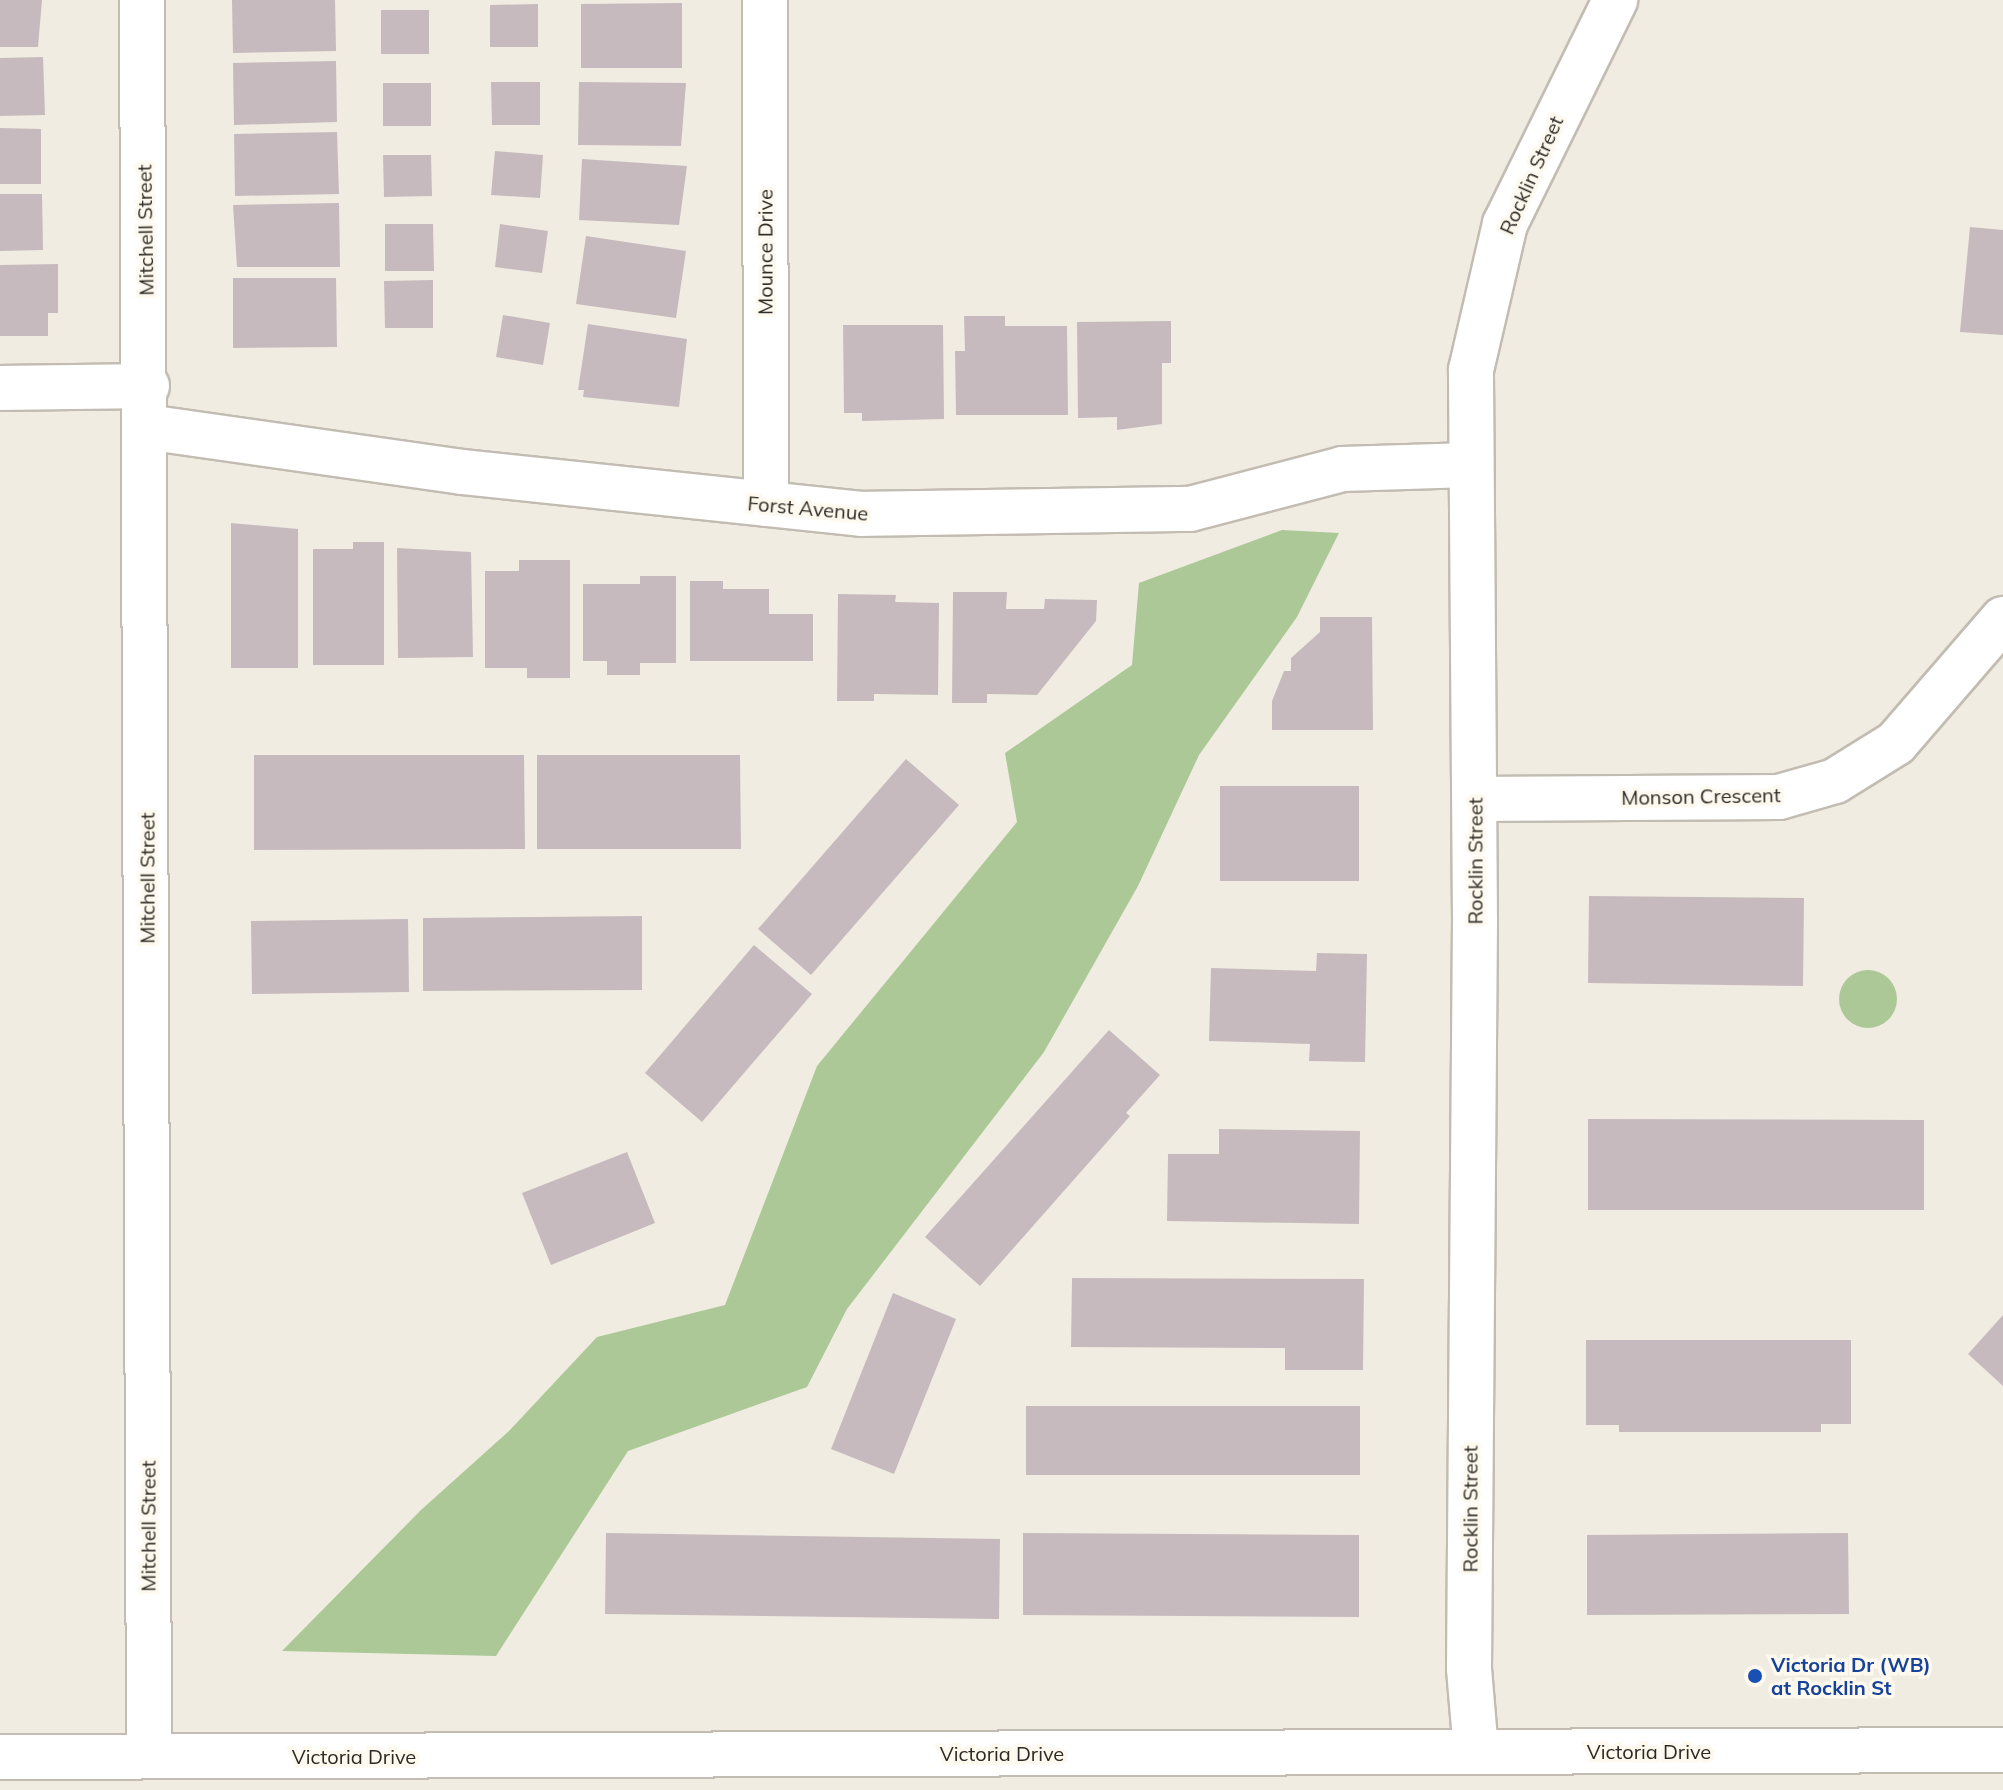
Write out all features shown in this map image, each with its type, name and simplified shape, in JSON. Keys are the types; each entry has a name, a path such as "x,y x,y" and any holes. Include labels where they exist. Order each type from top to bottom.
{"street":[{"name":"Mitchell Street","path":"142,0 149,1756"},
{"name":"Mounce Drive","path":"765,0 766,504"},
{"name":"Rocklin Street","path":"1476,1752 1469,1668 1475,799 1471,370 1505,224 1615,0"},
{"name":"Forst Avenue","path":"0,388 146,407 462,472 861,514 1190,509 1342,469 1470,465"},
{"name":"Monson Crescent","path":"1475,799 1779,797 1835,781 1896,743 2003,619"},
{"name":"Victoria Drive","path":"0,1757 2003,1750"}],"green space":[{"path":"1282,530 1339,533 1297,617 1199,755 1138,886 1044,1052 847,1309 807,1387 628,1451 496,1656 282,1651 421,1510 509,1431 597,1337 725,1305 817,1066 1017,822 1005,753 1132,665 1139,583"},
{"path":"1868,970 1879,972 1888,979 1895,988 1895,1010 1888,1019 1879,1026 1868,1028 1857,1026 1848,1019 1841,1010 1839,999 1841,988 1848,979 1857,972"}],"building":[{"path":"0,0 42,0 38,47 0,47"},
{"path":"232,0 335,0 336,51 233,53"},
{"path":"682,3 682,68 581,68 581,4"},
{"path":"538,4 538,47 490,47 490,5"},
{"path":"381,10 429,10 429,54 381,54"},
{"path":"43,57 45,115 0,116 0,58"},
{"path":"336,61 337,122 234,125 233,63"},
{"path":"491,82 540,82 540,125 492,125"},
{"path":"579,82 686,83 681,146 578,145"},
{"path":"383,83 431,83 431,126 383,126"},
{"path":"0,128 41,129 41,184 0,184"},
{"path":"337,132 339,194 235,196 234,134"},
{"path":"495,151 543,155 540,198 491,195"},
{"path":"383,155 431,155 432,196 384,197"},
{"path":"582,159 687,166 679,225 579,220"},
{"path":"0,194 42,194 43,250 0,251"},
{"path":"339,203 340,267 237,267 233,205"},
{"path":"385,224 433,224 434,271 385,271"},
{"path":"500,224 548,231 542,273 495,267"},
{"path":"1970,227 2003,230 2003,335 1960,332"},
{"path":"586,236 686,251 676,318 576,304"},
{"path":"58,264 58,313 48,313 48,336 0,336 0,265"},
{"path":"233,278 336,278 337,347 233,348"},
{"path":"433,280 433,328 385,328 384,281"},
{"path":"503,315 550,323 543,365 496,357"},
{"path":"964,316 1005,316 1005,326 1067,326 1068,415 956,415 955,351 965,351"},
{"path":"1171,321 1171,363 1162,363 1162,424 1117,430 1117,417 1078,418 1077,322"},
{"path":"588,324 687,339 679,407 583,397 584,390 578,390"},
{"path":"843,325 943,325 944,419 862,421 862,413 844,413"},
{"path":"231,523 298,529 298,668 231,668"},
{"path":"353,542 384,542 384,665 313,665 313,549 353,549"},
{"path":"397,548 471,552 473,657 398,658"},
{"path":"519,560 570,560 570,678 527,678 527,668 485,668 485,571 519,571"},
{"path":"640,576 676,576 676,663 640,663 640,675 607,675 607,661 583,661 583,584 640,584"},
{"path":"690,581 723,581 723,589 769,589 769,614 813,614 813,661 690,661"},
{"path":"953,592 1007,592 1006,609 1044,609 1045,599 1097,600 1096,621 1037,695 987,694 987,703 952,703"},
{"path":"838,594 896,595 895,602 939,603 938,695 874,694 874,701 837,701"},
{"path":"1320,617 1372,617 1373,730 1272,730 1272,701 1284,671 1291,671 1291,658 1320,632"},
{"path":"254,755 524,755 525,849 254,850"},
{"path":"537,755 740,755 741,849 537,849"},
{"path":"906,759 959,805 811,975 758,929"},
{"path":"1220,786 1359,786 1359,881 1220,881"},
{"path":"1589,896 1804,898 1803,986 1588,983"},
{"path":"642,916 642,990 423,991 423,918"},
{"path":"408,919 409,992 252,994 251,921"},
{"path":"754,945 812,994 702,1122 645,1073"},
{"path":"1317,953 1367,954 1365,1062 1309,1061 1310,1044 1209,1041 1211,968 1316,971"},
{"path":"1109,1030 1160,1075 1126,1113 1130,1116 980,1286 925,1237"},
{"path":"1588,1119 1924,1120 1924,1210 1588,1210"},
{"path":"1219,1129 1360,1131 1359,1224 1167,1221 1168,1154 1219,1154"},
{"path":"627,1152 655,1223 551,1265 522,1193"},
{"path":"1072,1278 1364,1279 1363,1370 1285,1370 1285,1348 1071,1347"},
{"path":"893,1293 956,1319 894,1474 831,1449"},
{"path":"2003,1315 2003,1386 1968,1354"},
{"path":"1586,1340 1851,1340 1851,1424 1821,1424 1821,1432 1619,1432 1619,1425 1586,1425"},
{"path":"1026,1406 1360,1406 1360,1475 1026,1475"},
{"path":"606,1533 1000,1539 999,1619 605,1614"},
{"path":"1023,1533 1359,1535 1359,1617 1023,1615"},
{"path":"1848,1533 1849,1614 1587,1615 1587,1535"}],"place":[{"name":"Victoria Dr (WB) at Rocklin St","path":"1755,1676"}]}
